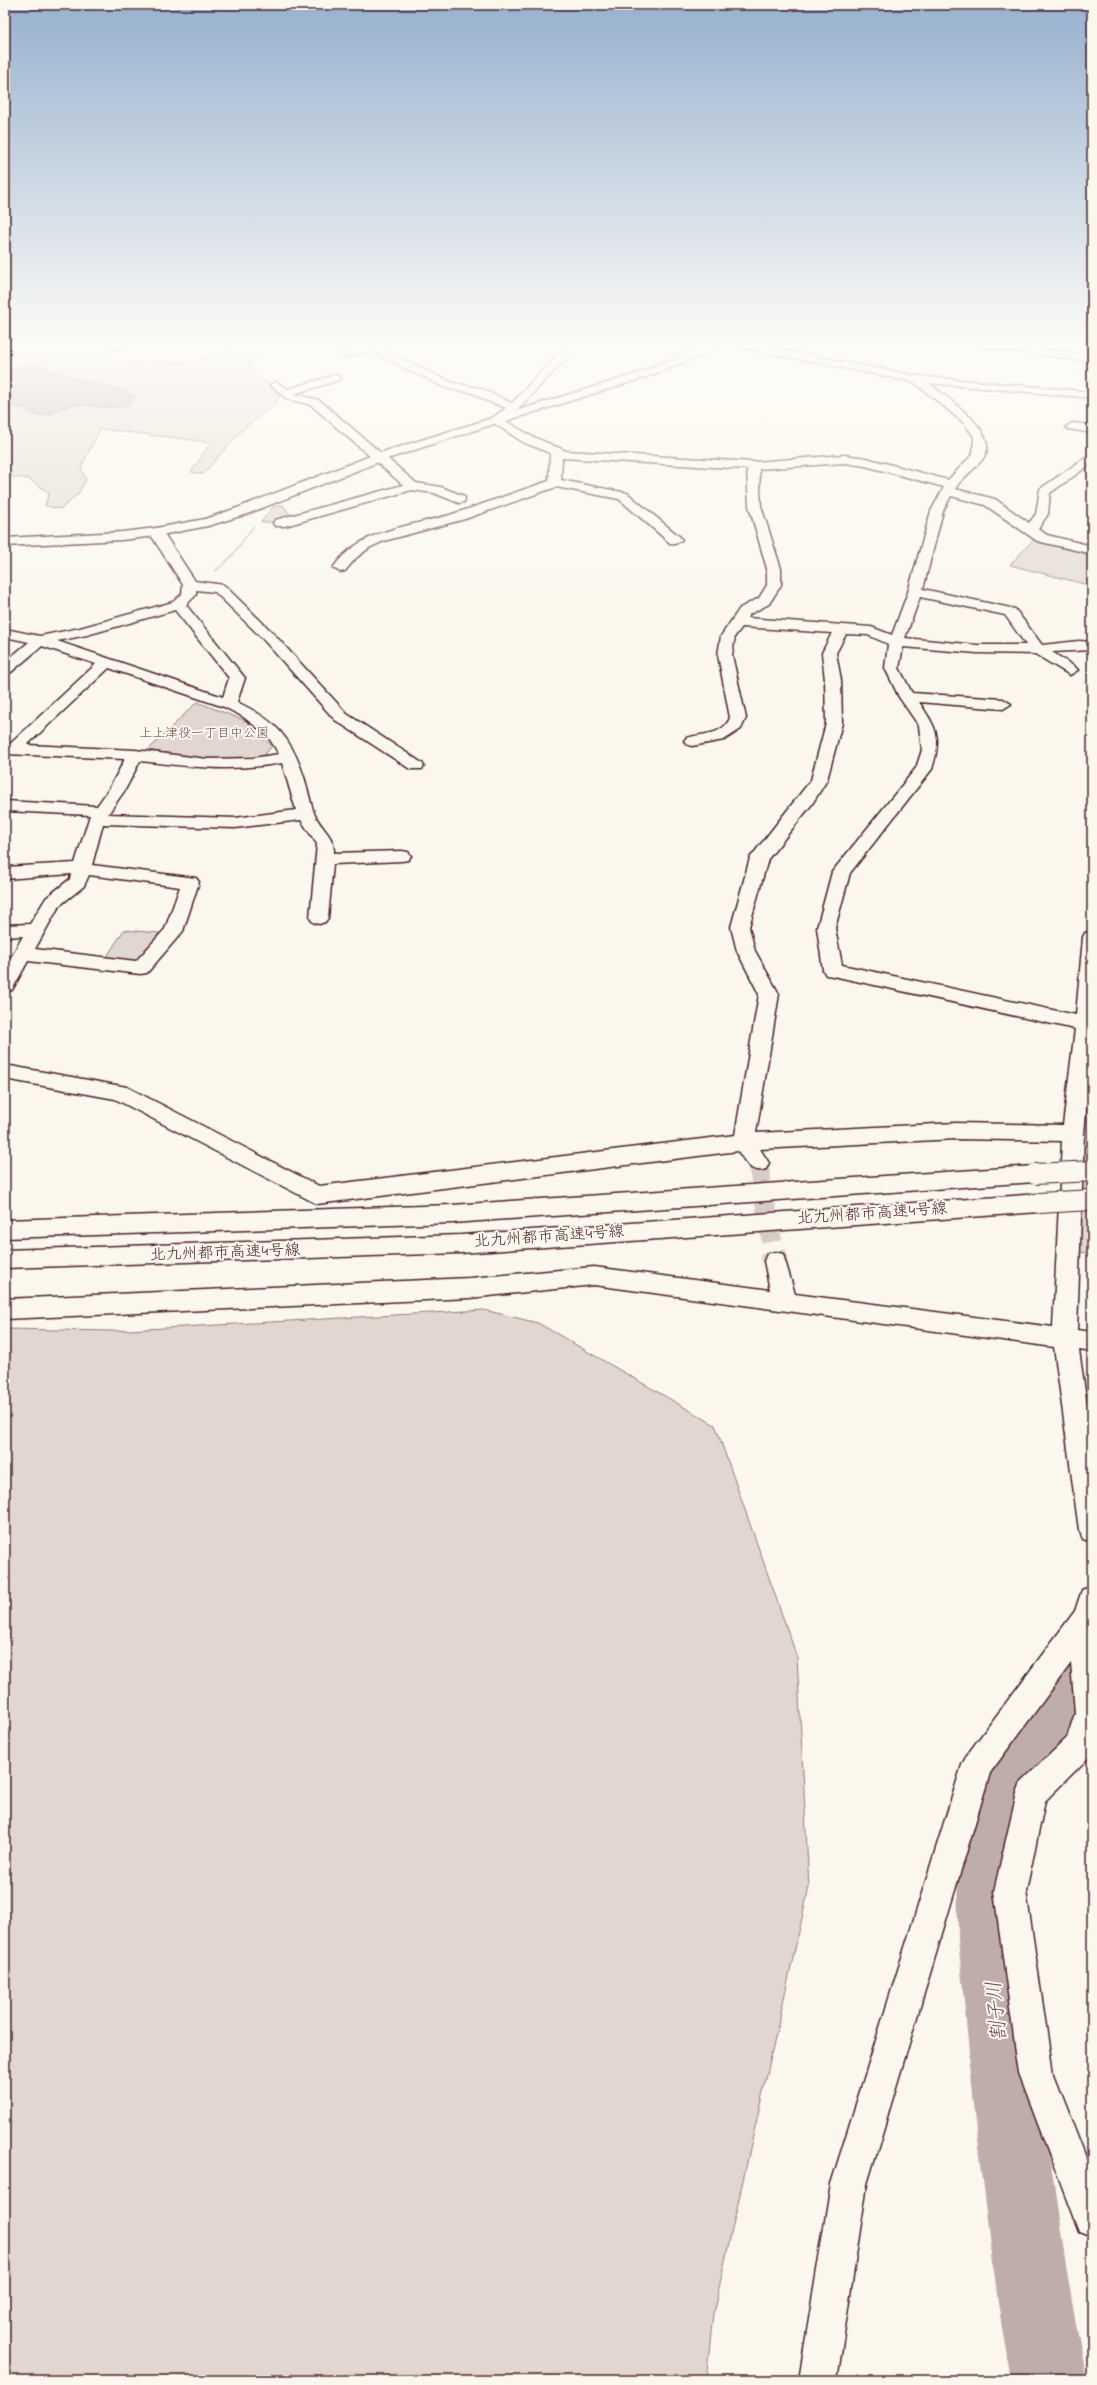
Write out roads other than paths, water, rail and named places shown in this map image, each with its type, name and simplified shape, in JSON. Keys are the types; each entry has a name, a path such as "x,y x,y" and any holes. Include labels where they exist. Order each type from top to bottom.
{"main road":[{"path":"371,452 412,486"},
{"path":"5,542 122,536 156,532 208,522 395,452"},
{"path":"555,483 556,452"},
{"path":"557,452 564,455 753,466 844,459 866,462 990,502 1042,538 1092,550"},
{"path":"979,452 979,455 949,488 937,511 930,532 915,592 896,642 892,668 907,697 927,726 930,750 924,769 841,872 826,928 833,970 1085,1024"},
{"path":"1030,531 1042,514 1044,492 1092,457"},
{"path":"692,742 718,737 733,729 738,718 725,655 728,636 736,622 745,611 764,601 774,585 774,569 755,506 753,466"},
{"path":"340,568 345,561 364,547 394,531 459,516 555,483 624,496 675,540"},
{"path":"280,523 412,486 437,490 459,499"},
{"path":"156,532 196,585 219,588 266,634 341,717 416,766"},
{"path":"5,670 40,640 90,630 178,605 189,595 196,585"},
{"path":"915,592 1010,612 1017,617 1029,641 1070,670"},
{"path":"178,605 238,678 229,704"},
{"path":"736,622 871,631 896,642 977,649 1040,649 1079,645 1092,646"},
{"path":"758,1163 744,1142 769,994 746,952 740,927 759,858 806,800 819,780 834,724 833,680 828,653 841,629"},
{"path":"77,653 90,630"},
{"path":"5,633 40,640 229,704 266,724 279,737 306,814 326,844 319,918"},
{"path":"9,749 106,663"},
{"path":"907,697 1003,704"},
{"path":"9,749 135,755 207,764 253,763 287,757"},
{"path":"5,986 52,902 78,882 81,868 99,815 117,790 135,755"},
{"path":"5,806 99,815 235,823 306,814"},
{"path":"325,859 402,856"},
{"path":"5,873 81,868 101,873 190,882 174,931 140,968 24,954"},
{"path":"5,931 36,930"},
{"path":"1092,937 1085,1024 1072,1133 1065,1337 1092,1530"},
{"path":"5,1072 120,1092 317,1195 744,1142 956,1131 1072,1133"},
{"name":"北九州都市高速4号線","path":"5,1229 452,1214 1092,1171"},
{"name":"北九州都市高速4号線","path":"5,1260 461,1244 1039,1202 1092,1200"},
{"path":"775,1261 785,1302"},
{"path":"5,1309 470,1288 594,1276 785,1302 1065,1337 1092,1342"},
{"path":"1089,1609 1084,1655 1089,1712 1079,1747 1032,1793 1010,1891 1036,2074 1092,2219"},
{"path":"818,2380 850,2184 977,1765 1089,1609"}],"waterway":[{"name":"割子川","path":"1049,2380 1035,2303 1009,2114 990,1939 988,1844 1008,1766 1064,1694 1092,1675"}],"tunnel":[{"path":"758,1163 774,1253"},
{"path":"773,1252 775,1261"}],"park label":[{"name":"上上津役一丁目中公園","path":"204,733"}]}
